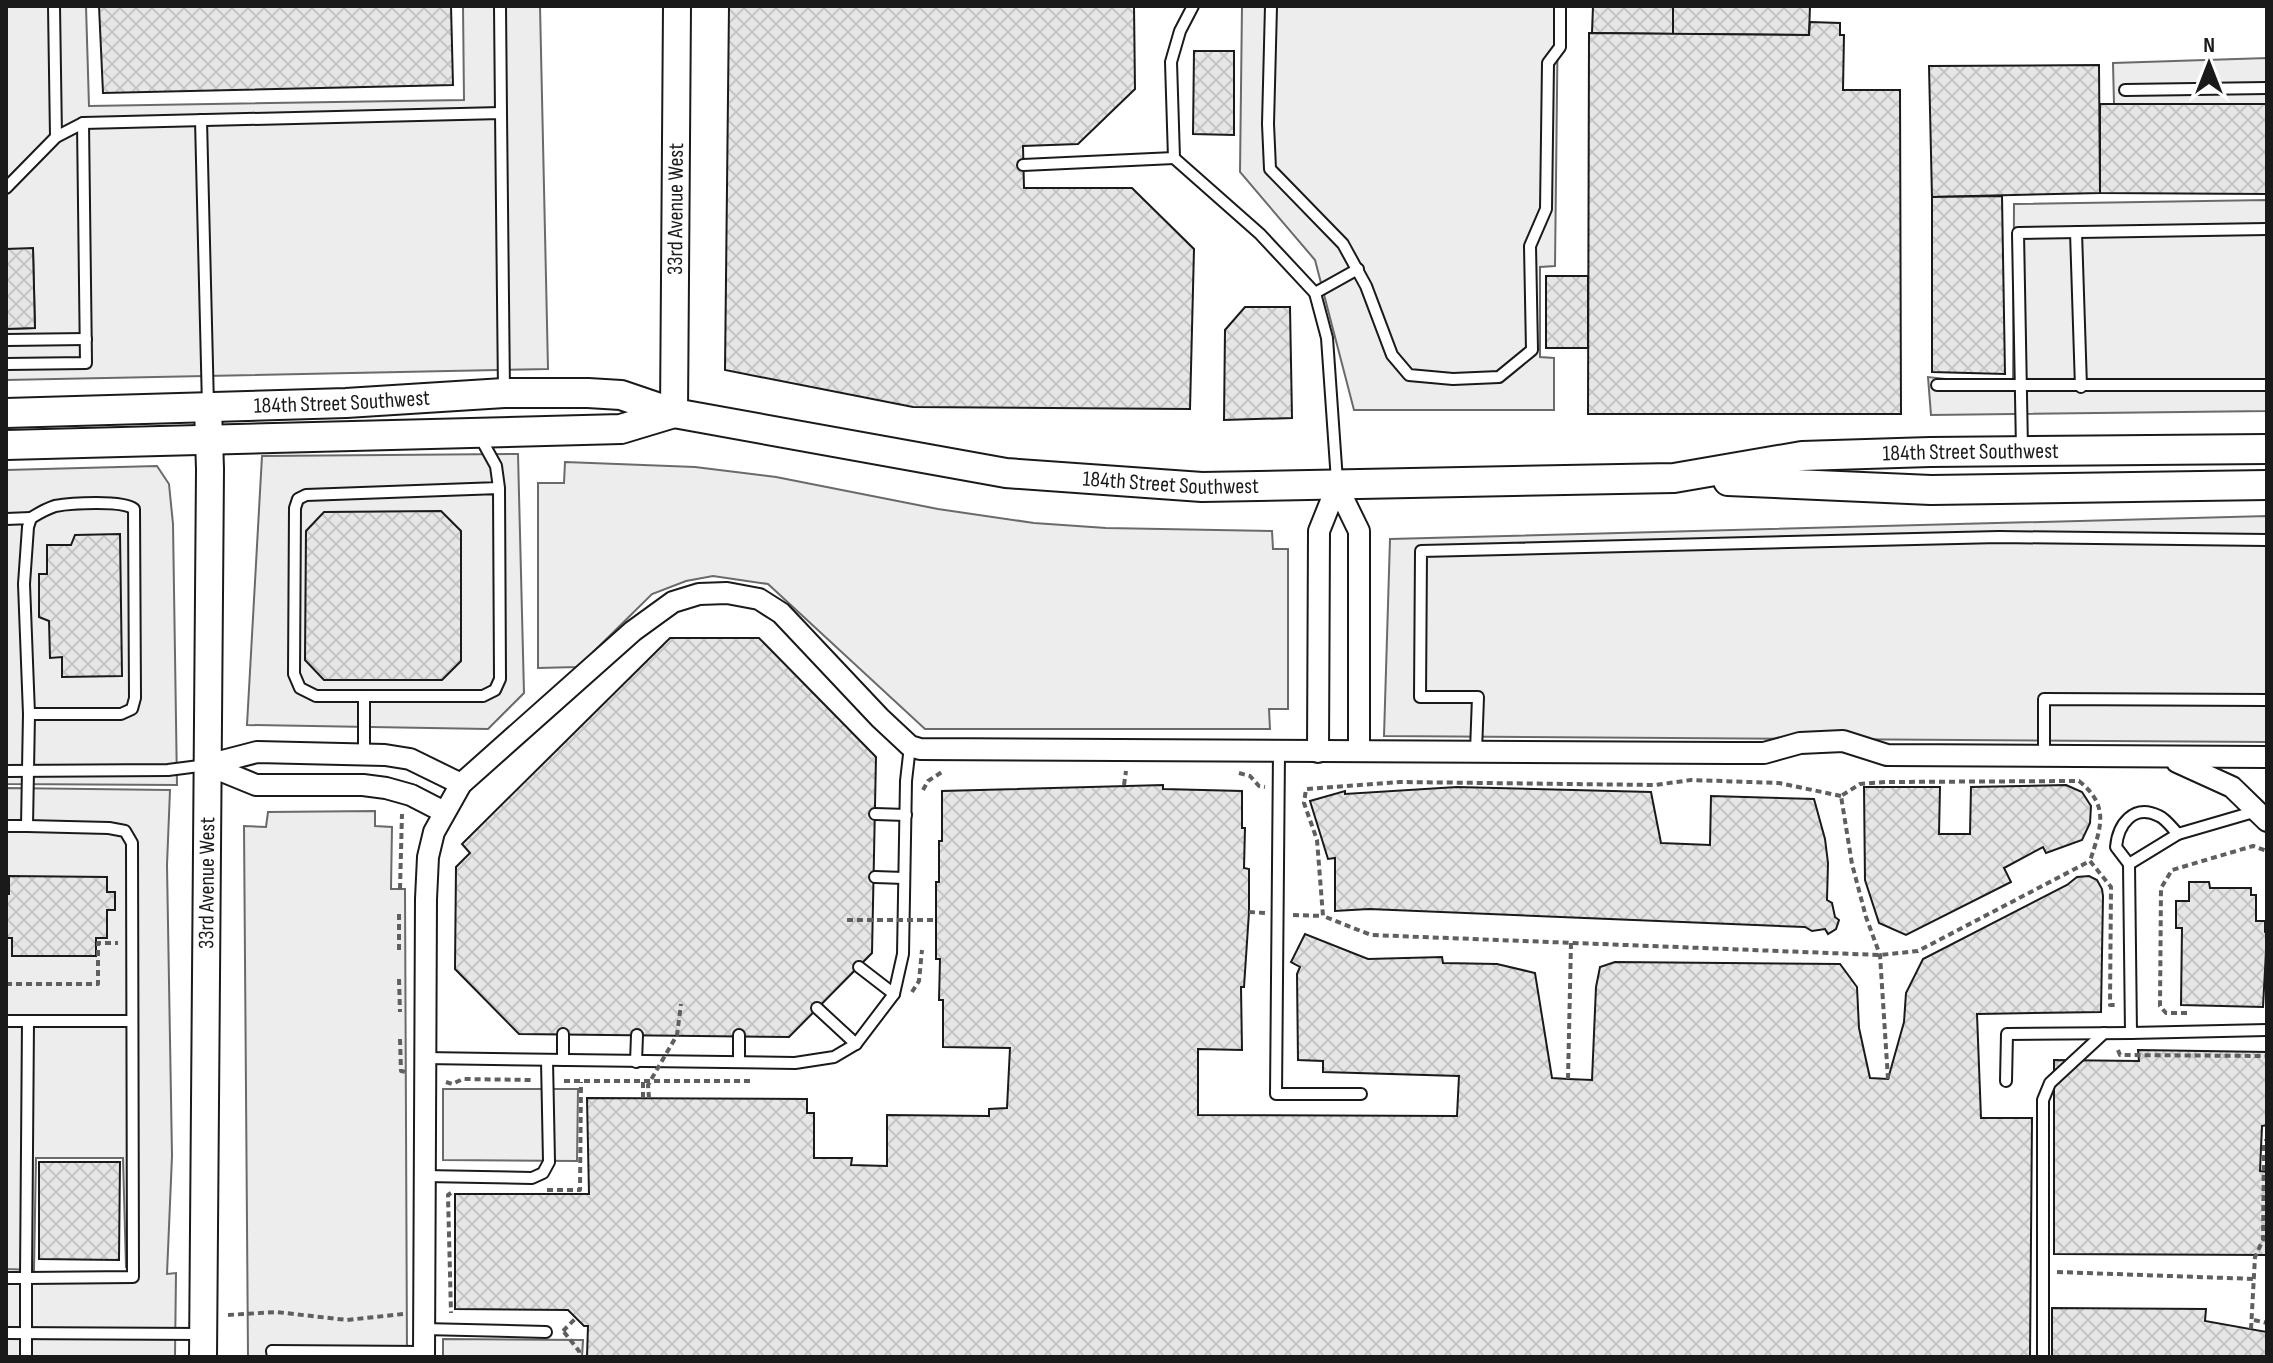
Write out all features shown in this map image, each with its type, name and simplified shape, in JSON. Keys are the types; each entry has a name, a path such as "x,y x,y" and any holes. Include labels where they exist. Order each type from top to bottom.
{"main road":[{"name":"184th Street Southwest","path":"6,413 346,403 504,393 621,395 674,413 1006,473 1202,487 1674,478 1931,490 2267,485"},
{"name":"184th Street Southwest","path":"6,445 621,429 674,413"},
{"name":"184th Street Southwest","path":"1674,478 1802,456 2267,449"},
{"path":"1931,490 1949,472 2010,469 2022,451 2040,469 2074,471 2104,487"}],"street":[{"name":"33rd Avenue West","path":"674,413 677,6"},
{"name":"33rd Avenue West","path":"203,1346 208,408"},
{"path":"1337,486 1359,531 1359,751"},
{"path":"1318,752 1319,531 1337,486"},
{"path":"424,1354 424,1058 428,857 434,832 461,784 651,616 673,602 699,594 727,593 759,599 781,613 880,718 910,746 920,749 1764,753 1800,743 1843,741 1887,755 2267,757"},
{"path":"207,765 257,752 364,754 410,759 461,784"},
{"path":"2166,758 2232,787 2265,810"},
{"path":"207,765 256,785 363,785 386,788 411,795 444,812"}],"lane":[{"path":"54,6 56,137"},
{"path":"500,6 504,393"},
{"path":"1174,158 1171,62 1180,31 1193,6"},
{"path":"1271,6 1270,169 1343,244 1358,269 1392,355 1409,375 1453,379 1499,377 1532,350 1530,246 1546,209 1548,63 1560,47 1560,6"},
{"path":"2125,90 2267,88"},
{"path":"6,188 56,137 83,123 501,113"},
{"path":"201,120 208,408"},
{"path":"6,364 86,363 83,123"},
{"path":"1023,165 1174,158 1260,234 1315,293 1327,338 1337,486"},
{"path":"2022,451 2018,233 2267,229"},
{"path":"2076,232 2081,387"},
{"path":"1315,293 1358,269"},
{"path":"6,340 86,339"},
{"path":"1937,385 2267,385"},
{"path":"476,432 496,466 499,488 500,679 495,690 483,696 316,696 300,688 294,674 295,508 298,499 306,495 499,488"},
{"path":"6,519 31,518 52,507 65,505 125,504 134,509 135,698 132,709 121,714 29,714"},
{"path":"27,826 29,714 24,584 31,518"},
{"path":"1476,751 1478,697 1420,697 1421,551 1999,537 2267,540"},
{"path":"364,696 364,754"},
{"path":"2044,756 2044,699 2267,700"},
{"path":"424,1058 795,1063 834,1057 856,1044 894,994 903,954 910,746"},
{"path":"1279,752 1276,1094 1361,1094"},
{"path":"6,771 168,770 207,765"},
{"path":"2129,864 2178,834 2265,810"},
{"path":"2131,1033 2129,864 2116,847 2118,830 2128,818 2146,813 2160,816 2178,834"},
{"path":"875,814 906,815"},
{"path":"6,826 109,828 125,831 132,843 133,1277 6,1278"},
{"path":"875,877 904,878"},
{"path":"859,967 894,994"},
{"path":"817,1008 856,1044"},
{"path":"6,1021 132,1021"},
{"path":"26,1357 24,1212 28,1021"},
{"path":"2006,1081 2007,1034 2267,1030"},
{"path":"2043,1357 2043,1100 2050,1083 2104,1033"},
{"path":"563,1034 563,1060"},
{"path":"636,1062 637,1035"},
{"path":"739,1035 739,1062"},
{"path":"424,1176 532,1178 543,1173 549,1162 547,1060"},
{"path":"423,1329 546,1332"},
{"path":"6,1333 203,1346"},
{"path":"273,1357 272,1351 424,1354"}],"path":[{"path":"922,793 928,781 939,773 954,770"},
{"path":"1124,785 1126,771"},
{"path":"1235,771 1250,776 1259,786 1306,789 1400,782 1655,785 1691,780 1779,783 1841,796 1860,784 1886,782 2079,781 2093,793 2101,812 2100,831 2090,861 1918,951 1880,955 1371,935 1323,916 1317,840 1304,803 1306,789"},
{"path":"1841,796 1852,864 1880,955 1888,1079"},
{"path":"400,889 402,811"},
{"path":"2195,1013 2166,1013 2160,1006 2161,888 2172,870 2253,846 2267,851"},
{"path":"2090,861 2111,887 2110,1018"},
{"path":"399,914 399,952"},
{"path":"922,915 922,930"},
{"path":"847,920 937,920"},
{"path":"6,984 98,984 98,943 118,943 118,929"},
{"path":"1568,1079 1571,943"},
{"path":"911,994 919,981 922,945"},
{"path":"399,979 400,1012"},
{"path":"643,1082 646,1098 648,1085 677,1035 681,1004"},
{"path":"2110,1005 2119,1005"},
{"path":"2152,1005 2160,1006"},
{"path":"400,1039 401,1071 409,1073"},
{"path":"2117,1044 2120,1055 2267,1056"},
{"path":"444,1082 452,1084 463,1079 532,1080"},
{"path":"557,1081 755,1081"},
{"path":"2251,1329 2255,1257 2263,1240 2264,1142 2267,1140"},
{"path":"2043,1271 2255,1279"},
{"path":"228,1315 276,1312 347,1320 403,1314"},
{"path":"2253,1319 2267,1323"},
{"path":"564,1332 579,1351 579,1357"}],"shaded area":[{"path":"6,6 86,6 89,106 464,100 463,6 540,6 548,369 6,380 6,329 35,328 33,249 6,249"},
{"path":"1242,6 1558,6 1555,266 1540,267 1540,357 1554,358 1554,410 1354,410 1315,260 1240,172"},
{"path":"2267,58 2267,104 2114,104 2113,63"},
{"path":"2267,200 2267,411 1931,415 1928,377 2013,386 2014,204"},
{"path":"518,454 524,693 488,729 247,725 262,456"},
{"path":"565,462 695,467 776,477 938,509 1034,523 1106,528 1272,531 1273,549 1288,549 1288,709 1269,709 1270,729 925,729 768,584 713,576 686,581 652,594 578,667 538,668 538,483 564,483"},
{"path":"157,466 169,484 173,524 177,785 6,784 6,470"},
{"path":"2267,516 2267,742 1384,736 1390,539"},
{"path":"6,788 170,790 167,865 172,1156 167,1274 176,1273 175,1357 6,1357 6,1275 131,1275 126,1267 123,1158 36,1158 34,1270 6,1269"},
{"path":"375,811 375,826 392,827 391,889 405,889 407,1357 248,1357 244,826 266,827 268,812"},
{"path":"443,1089 578,1089 577,1161 443,1160"},
{"path":"443,1339 583,1340 582,1357 443,1357"}],"building":[{"path":"99,6 451,6 453,85 103,93"},
{"path":"729,6 1134,6 1135,89 1078,144 1023,146 1024,188 1132,188 1194,249 1190,409 913,407 725,370"},
{"path":"1593,6 1673,6 1673,34 1592,33"},
{"path":"1673,6 1810,6 1809,35 1673,34"},
{"path":"1810,22 1840,23 1840,35 1844,35 1843,90 1900,90 1901,414 1588,414 1589,33 1809,35"},
{"path":"1194,51 1234,51 1234,135 1193,134"},
{"path":"2099,65 2100,193 1932,197 1929,66"},
{"path":"2100,104 2267,104 2267,194 2100,193"},
{"path":"2002,196 2005,374 1932,372 1932,197"},
{"path":"33,248 35,328 6,329 6,249"},
{"path":"1546,276 1588,276 1588,348 1546,348"},
{"path":"1245,307 1290,307 1292,418 1224,420 1225,330"},
{"path":"441,511 461,531 461,661 442,680 324,680 305,660 306,531 324,512"},
{"path":"120,534 122,676 62,677 62,657 50,658 49,621 39,617 39,574 47,574 47,545 71,545 75,535"},
{"path":"670,638 759,638 876,757 872,953 789,1037 519,1034 455,969 456,867 470,853 462,844"},
{"path":"1163,785 1163,789 1242,791 1244,868 1249,869 1249,912 1244,987 1241,987 1242,1050 1198,1049 1198,1115 1457,1116 1459,1076 1323,1072 1323,1061 1298,1060 1297,974 1300,967 1291,962 1305,934 1368,959 1442,957 1443,963 1497,964 1535,973 1552,1078 1568,1079 1592,1080 1596,987 1600,967 1615,962 1840,964 1857,987 1859,1028 1870,1078 1888,1079 1904,1022 1906,993 1923,959 2077,877 2089,876 2097,880 2103,896 2101,1012 1977,1014 1981,1118 2032,1118 2030,1357 587,1357 588,1326 584,1326 568,1310 455,1309 455,1194 589,1194 587,1098 807,1099 807,1113 814,1113 814,1158 852,1158 851,1165 887,1166 887,1115 989,1116 989,1109 1007,1108 1010,1048 943,1047 940,959 936,959 936,882 939,882 939,841 942,841 942,791"},
{"path":"2066,785 2082,792 2091,806 2090,823 2082,840 2046,853 2043,847 2004,868 2011,882 1906,935 1879,923 1865,880 1864,787 1940,787 1939,834 1970,834 1971,787"},
{"path":"1457,787 1651,792 1661,843 1710,845 1711,796 1814,799 1825,839 1827,900 1832,903 1835,917 1839,920 1836,929 1828,934 1825,929 1812,931 1805,927 1369,909 1335,911 1335,858 1328,859 1310,801 1345,791 1345,794"},
{"path":"9,876 107,877 107,892 115,892 115,910 107,910 107,938 96,938 96,956 12,956 12,938 6,938"},
{"path":"2189,882 2209,882 2210,888 2251,888 2251,895 2256,895 2256,921 2265,921 2267,933 2263,1007 2181,1005 2182,928 2176,928 2176,901 2189,901"},
{"path":"2138,1050 2267,1052 2267,1125 2262,1126 2260,1171 2267,1172 2267,1255 2054,1254 2054,1060 2139,1061"},
{"path":"39,1162 120,1162 119,1260 39,1259"},
{"path":"2052,1308 2206,1309 2205,1321 2267,1332 2267,1357 2052,1357"}]}
